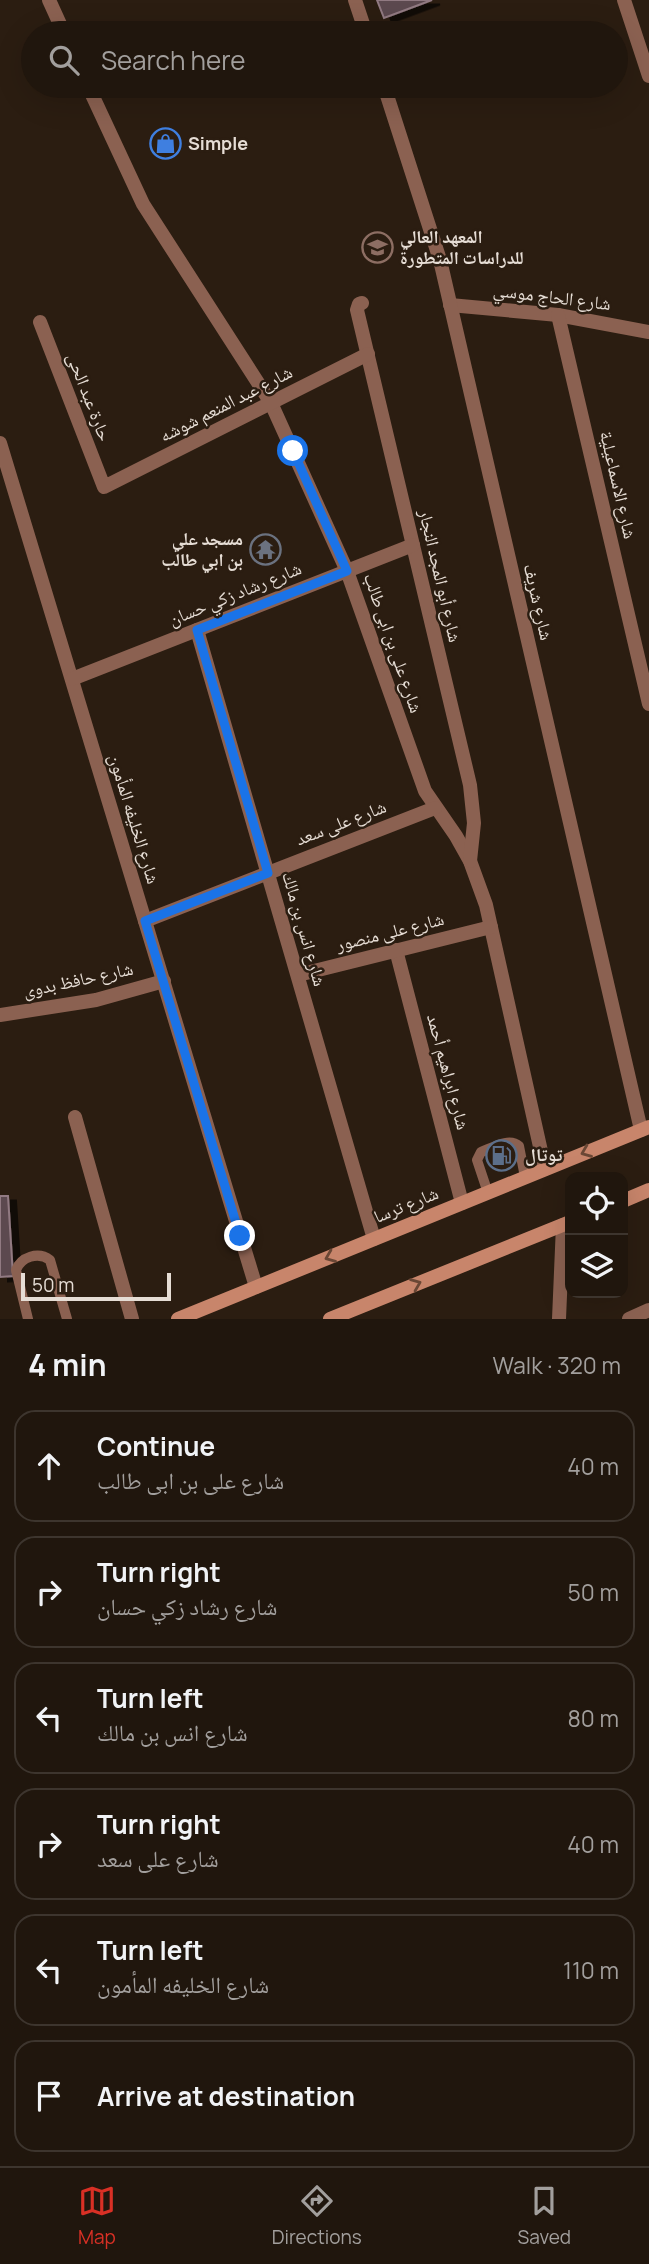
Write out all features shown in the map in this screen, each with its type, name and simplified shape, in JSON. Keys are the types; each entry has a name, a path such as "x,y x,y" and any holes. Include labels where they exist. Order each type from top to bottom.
{"main road":[{"name":"شارع ترسا","path":"178,1319 645,1128"},
{"path":"628,1199 649,1190"},
{"path":"330,1319 565,1224"}],"street":[{"path":"49,0 59,21"},
{"path":"355,0 362,21"},
{"path":"624,0 649,76"},
{"name":"شارع على بن ابى طالب","path":"94,98 143,204 271,403 347,571 421,782 470,861 491,927 545,1169"},
{"name":"شارع شريف","path":"388,98 428,216 645,1128"},
{"name":"شارع أبو المجد النجار","path":"362,303 357,310 470,785 474,823 470,861"},
{"name":"شارع الحاج موسي","path":"450,305 558,315 649,332"},
{"name":"شارع الاسماعيلية","path":"558,315 649,704"},
{"name":"حارة عبد الحى","path":"40,322 102,485"},
{"name":"شارع عبد المنعم شوشه","path":"102,485 107,487 368,354"},
{"name":"شارع الخليفه المأمون","path":"0,443 256,1287"},
{"name":"شارع رشاد زكي حسان","path":"72,679 413,545"},
{"name":"شارع انس بن مالك","path":"197,630 374,1239"},
{"name":"شارع على سعد","path":"145,921 435,807"},
{"name":"شارع على منصور","path":"298,975 491,927"},
{"name":"شارع ابراهيم أحمد","path":"396,950 463,1203"},
{"name":"شارع حافظ بدوى","path":"0,1015 96,1000 164,981"},
{"path":"75,1117 132,1319"},
{"path":"559,1319 565,1235"},
{"path":"629,1319 649,1310"}],"lane":[{"path":"488,1193 477,1160 481,1152 510,1142 515,1143 519,1146 525,1177"},
{"path":"28,1319 16,1270 19,1262 38,1255 50,1260 67,1319"}],"building":[{"path":"377,0 432,0 384,18"},
{"path":"0,1196 8,1196 13,1276 0,1277"}],"place":[{"name":"Simple","path":"165,144"},
{"name":"المعهد العالي للدراسات المتطورة","path":"377,247"},
{"name":"مسجد علي بن ابي طالب","path":"266,549"},
{"name":"توتال","path":"502,1155"}],"route":[{"path":"240,1236 145,921 268,873 197,630 347,571 293,451"}]}
